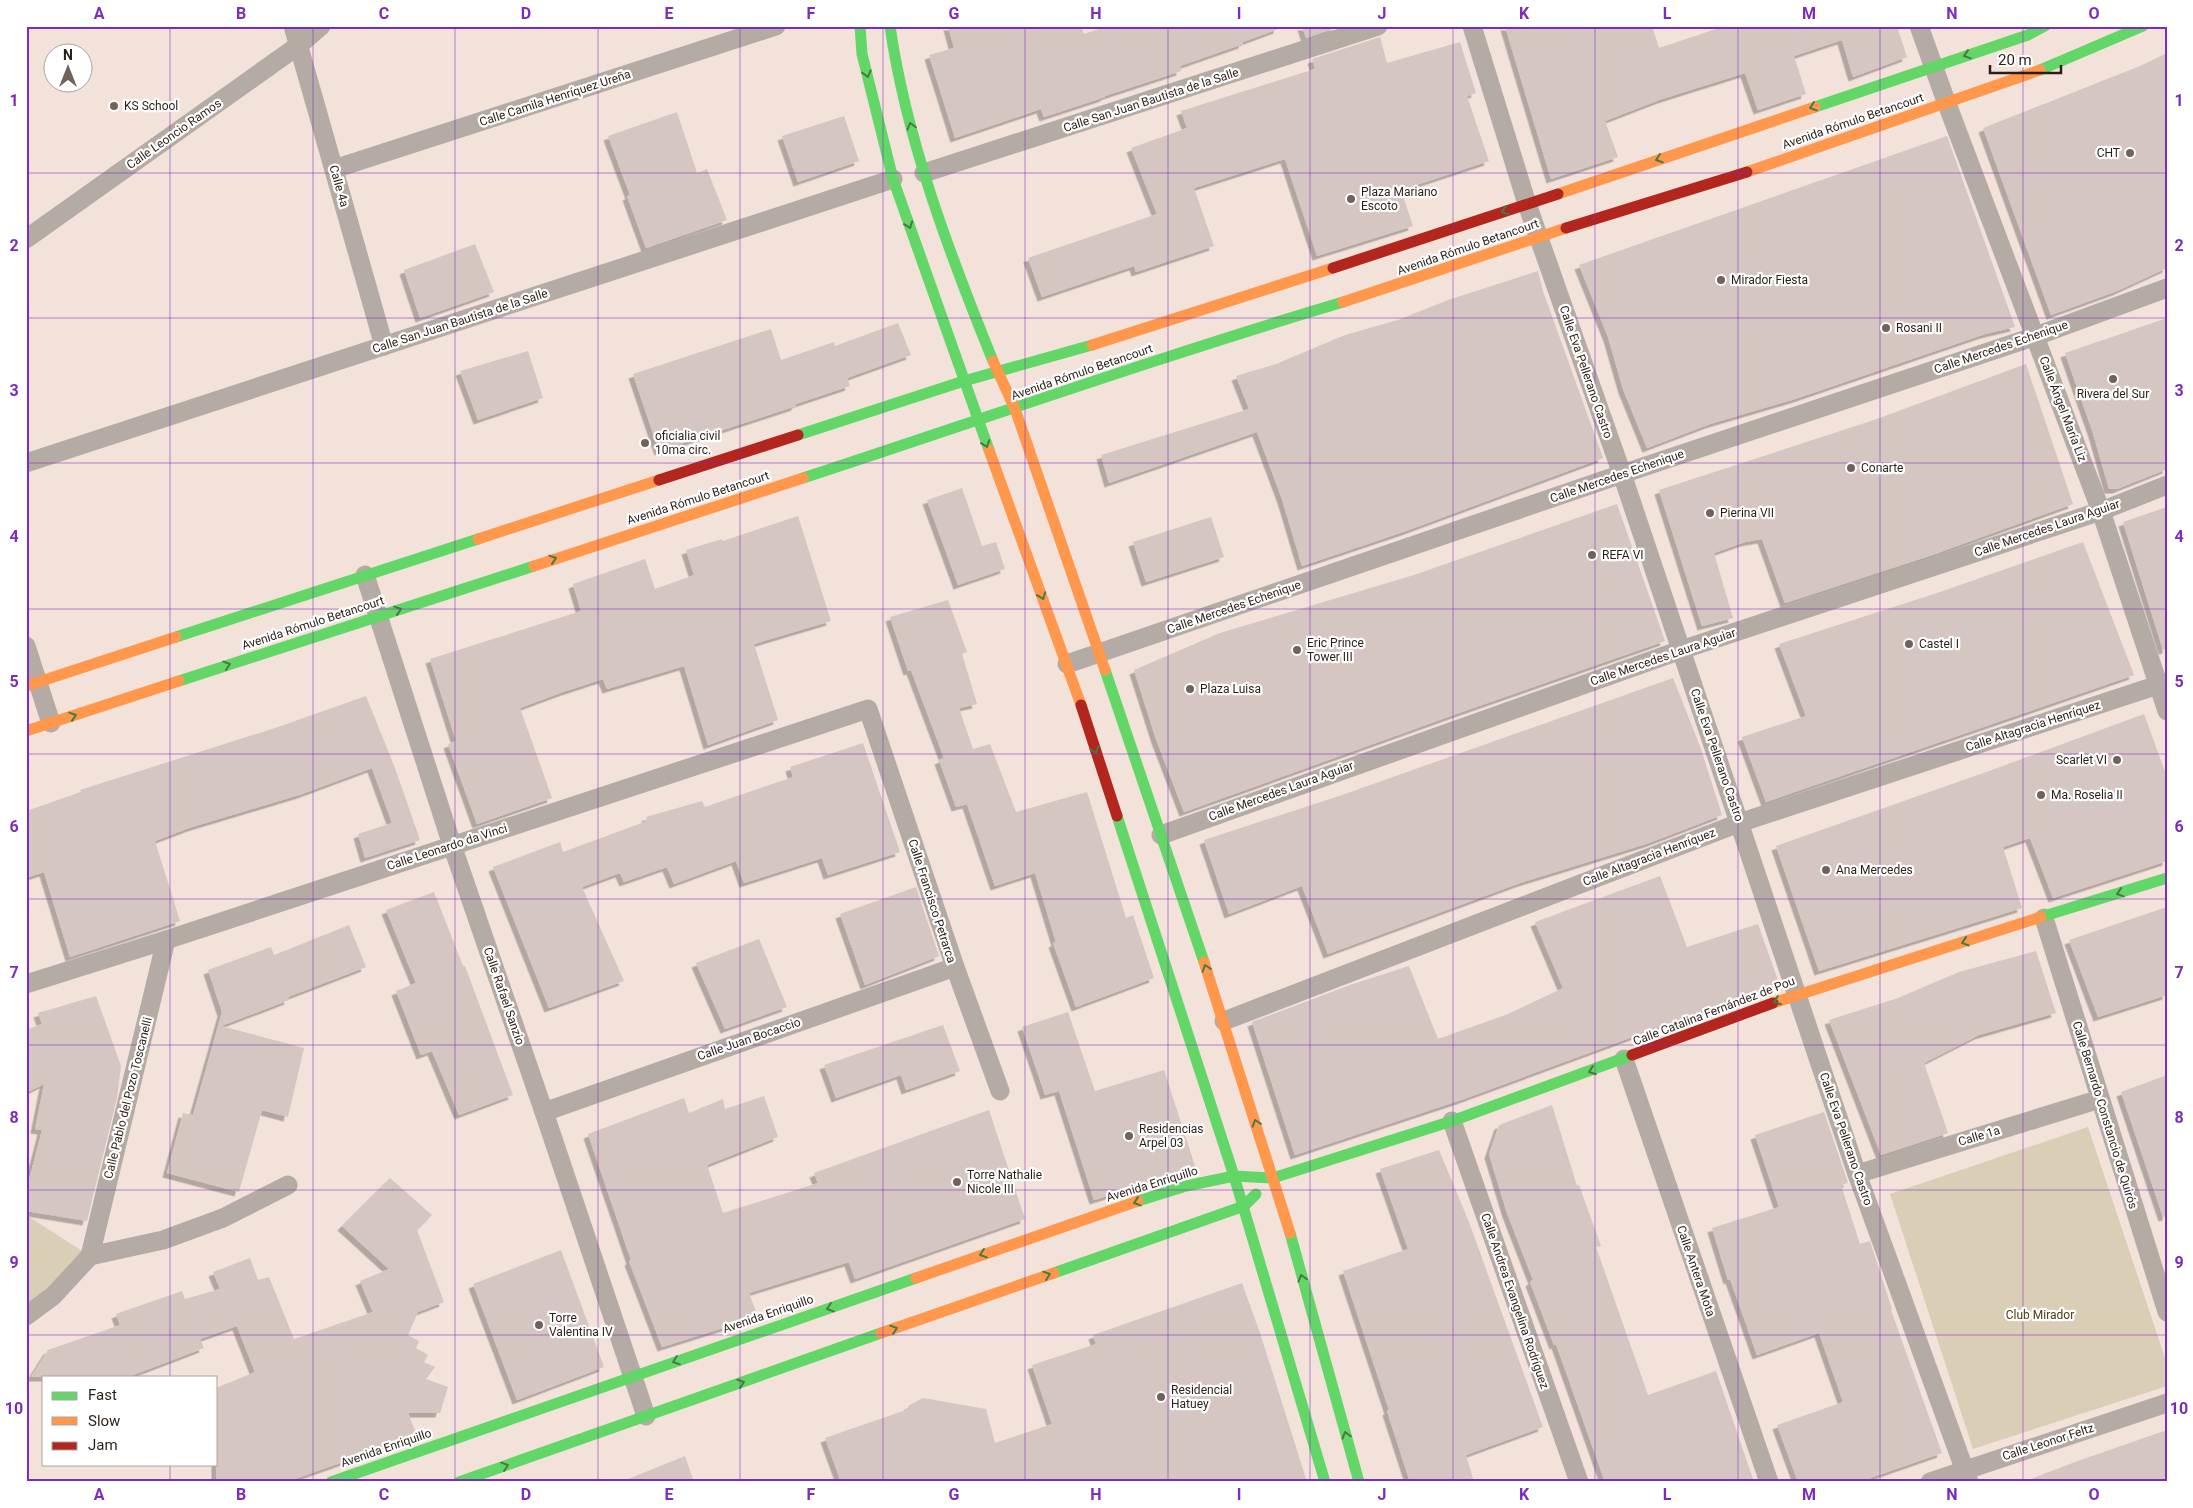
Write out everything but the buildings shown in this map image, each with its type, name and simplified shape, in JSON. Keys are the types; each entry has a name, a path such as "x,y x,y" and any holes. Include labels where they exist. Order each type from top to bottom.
{"main road":[{"path":"860,26 862,54 893,179 978,421 1067,664 1244,1206 1325,1482"},
{"path":"890,26 894,65 924,173 998,372 1015,410 1100,654 1224,1022 1273,1178 1359,1482"},
{"name":"Avenida Rómulo Betancourt","path":"32,684 964,381 1131,334 1528,204 1933,66 2028,30 2045,26"},
{"name":"Avenida Rómulo Betancourt","path":"26,731 1015,410 1212,341 1396,286 1539,237 1738,175 2041,70 2143,26"},
{"name":"Calle Catalina Fernández de Pou","path":"1273,1178 1452,1121 1797,994 2167,878"},
{"name":"Avenida Enriquillo","path":"331,1482 1116,1208 1186,1186 1234,1176 1273,1178"},
{"path":"459,1482 1244,1206 1273,1178"}],"street":[{"name":"Calle 4a","path":"293,26 384,346"},
{"name":"Calle Leoncio Ramos","path":"26,239 299,45 321,26"},
{"name":"Calle Camila Henríquez Ureña","path":"334,169 776,26"},
{"name":"Calle San Juan Bautista de la Salle","path":"924,173 1378,26"},
{"name":"Calle Eva Pellerano Castro","path":"1472,26 1539,237 1622,474 1857,1174 1967,1476"},
{"name":"Calle Ángel María Liz","path":"1919,26 2101,511 2162,684 2167,710"},
{"name":"Calle San Juan Bautista de la Salle","path":"26,463 893,179"},
{"name":"Calle Mercedes Echenique","path":"1067,664 1622,474 2036,336 2167,288"},
{"name":"Calle Mercedes Laura Aguiar","path":"1161,834 1681,650 2101,511 2167,485"},
{"name":"Calle Rafael Sanzio","path":"365,575 452,845 646,1416"},
{"path":"26,646 32,684 51,723"},
{"name":"Calle Altagracia Henríquez","path":"1224,1022 1739,823 2162,684"},
{"name":"Calle Leonardo da Vinci","path":"26,984 166,940 868,709"},
{"name":"Calle Francisco Petrarca","path":"868,709 955,967 1000,1091"},
{"name":"Calle Bernardo Constancio de Quirós","path":"2044,918 2167,1312"},
{"name":"Calle Pablo del Pozo Toscanelli","path":"90,1256 166,940"},
{"name":"Calle Juan Bocaccio","path":"544,1112 955,967"},
{"name":"Calle Antera Mota","path":"1624,1059 1769,1482"},
{"name":"Calle 1a","path":"1857,1174 2100,1099"},
{"name":"Calle Andrea Evangelina Rodríguez","path":"1452,1121 1579,1482"},
{"path":"26,1316 53,1296 90,1256 163,1240 223,1218 288,1185"},
{"name":"Calle Leonor Feltz","path":"1930,1482 1967,1476 2167,1403"}],"green space":[{"name":"Club Mirador","path":"2088,1127 2167,1364 2167,1386 1973,1449 1890,1194"},
{"path":"26,1215 90,1256 26,1311"}],"traffic: fast":[{"path":"860,26 862,54 893,179 989,450"},
{"path":"890,26 897,68 918,154 961,280 993,361"},
{"path":"1815,107 2028,35 2045,26"},
{"path":"2040,70 2143,26"},
{"path":"803,478 1140,366 1343,302"},
{"path":"798,435 964,381 1092,345"},
{"path":"176,637 478,539"},
{"path":"179,681 534,566"},
{"path":"1105,670 1204,962"},
{"path":"1117,816 1234,1176 1325,1482"},
{"path":"2041,917 2167,878"},
{"path":"1138,1201 1186,1186 1234,1176 1273,1178 1452,1121 1632,1055"},
{"path":"1054,1273 1244,1206 1256,1194"},
{"path":"1290,1233 1359,1482"},
{"path":"331,1482 916,1278"},
{"path":"459,1482 881,1333"}],"traffic: slow":[{"path":"1747,172 2040,70"},
{"path":"1558,194 1815,107"},
{"path":"1343,302 1566,228"},
{"path":"1092,345 1333,268"},
{"path":"993,361 1015,409 1105,670"},
{"path":"989,450 1081,705"},
{"path":"534,566 803,478"},
{"path":"478,539 659,480"},
{"path":"26,686 176,637"},
{"path":"26,731 179,681"},
{"path":"1773,1003 2041,917"},
{"path":"1204,962 1290,1233"},
{"path":"916,1278 1138,1201"},
{"path":"881,1333 1054,1273"}],"traffic: jam":[{"path":"1566,228 1747,172"},
{"path":"1333,268 1558,194"},
{"path":"659,480 798,435"},
{"path":"1081,705 1117,816"},
{"path":"1632,1055 1773,1003"}],"place":[{"name":"KS School","path":"114,106"},
{"name":"CHT","path":"2130,153"},
{"name":"Plaza Mariano Escoto","path":"1351,199"},
{"name":"Mirador Fiesta","path":"1721,280"},
{"name":"Rosani II","path":"1886,328"},
{"name":"Rivera del Sur","path":"2113,379"},
{"name":"oficialia civil 10ma circ.","path":"645,443"},
{"name":"Conarte","path":"1851,468"},
{"name":"Pierina VII","path":"1710,513"},
{"name":"REFA VI","path":"1592,555"},
{"name":"Castel I","path":"1909,644"},
{"name":"Eric Prince Tower III","path":"1297,650"},
{"name":"Plaza Luisa","path":"1190,689"},
{"name":"Scarlet VI","path":"2117,760"},
{"name":"Ma. Roselia II","path":"2041,795"},
{"name":"Ana Mercedes","path":"1826,870"},
{"name":"Residencias Arpel 03","path":"1129,1136"},
{"name":"Torre Nathalie Nicole III","path":"957,1182"},
{"name":"Torre Valentina IV","path":"539,1325"},
{"name":"Residencial Hatuey","path":"1161,1397"}]}
